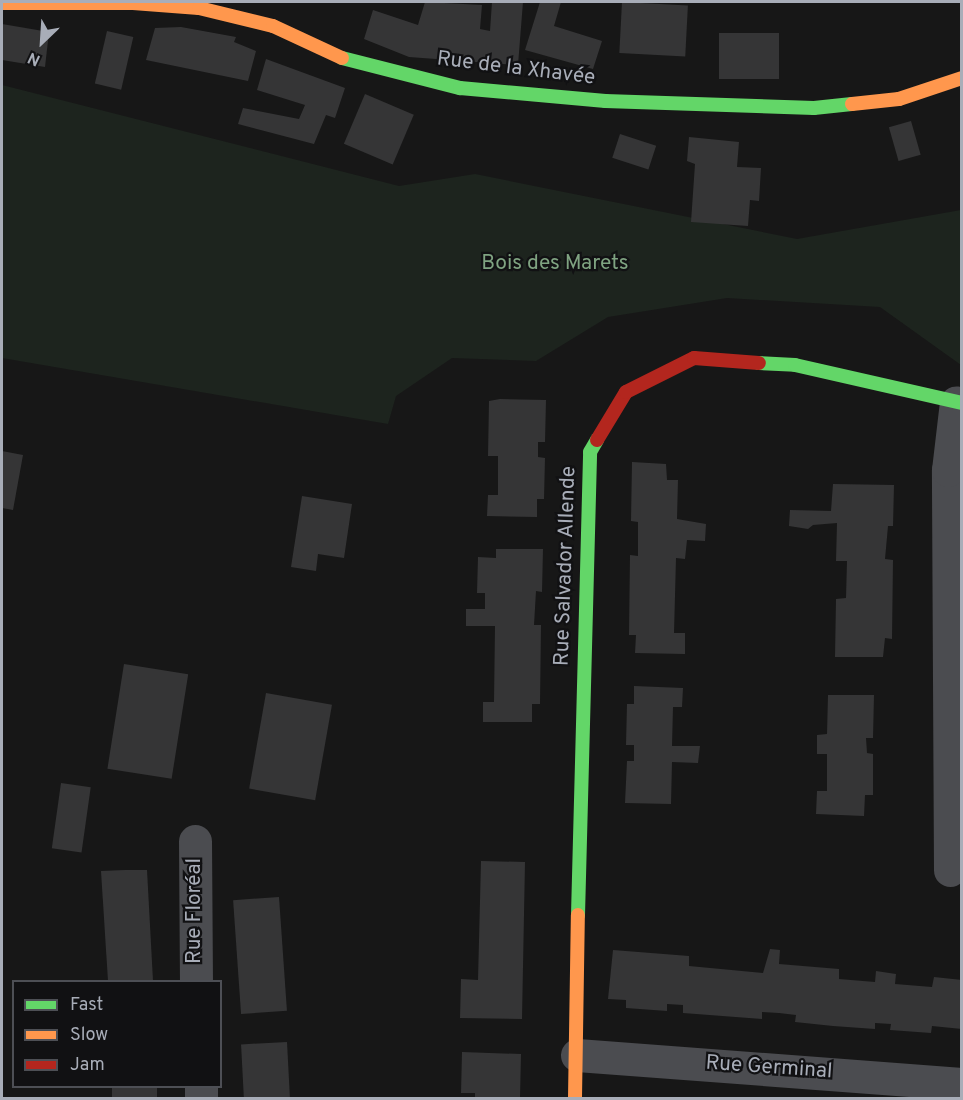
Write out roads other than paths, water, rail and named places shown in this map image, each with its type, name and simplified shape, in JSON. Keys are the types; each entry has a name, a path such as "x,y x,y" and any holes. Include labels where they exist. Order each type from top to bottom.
{"street":[{"name":"Rue de la Xhavée","path":"2,3 133,3 199,8 273,26 356,64 448,85 605,101 814,108 899,99 962,78"},
{"name":"Rue Salvador Allende","path":"575,1098 580,743 591,452 626,392 694,358 795,365 958,403"},
{"path":"950,870 948,470 958,403"},
{"name":"Rue Floréal","path":"195,841 196,980"},
{"name":"Rue Germinal","path":"577,1055 962,1084"}],"park label":[{"name":"Bois des Marets","path":"555,264"}]}
